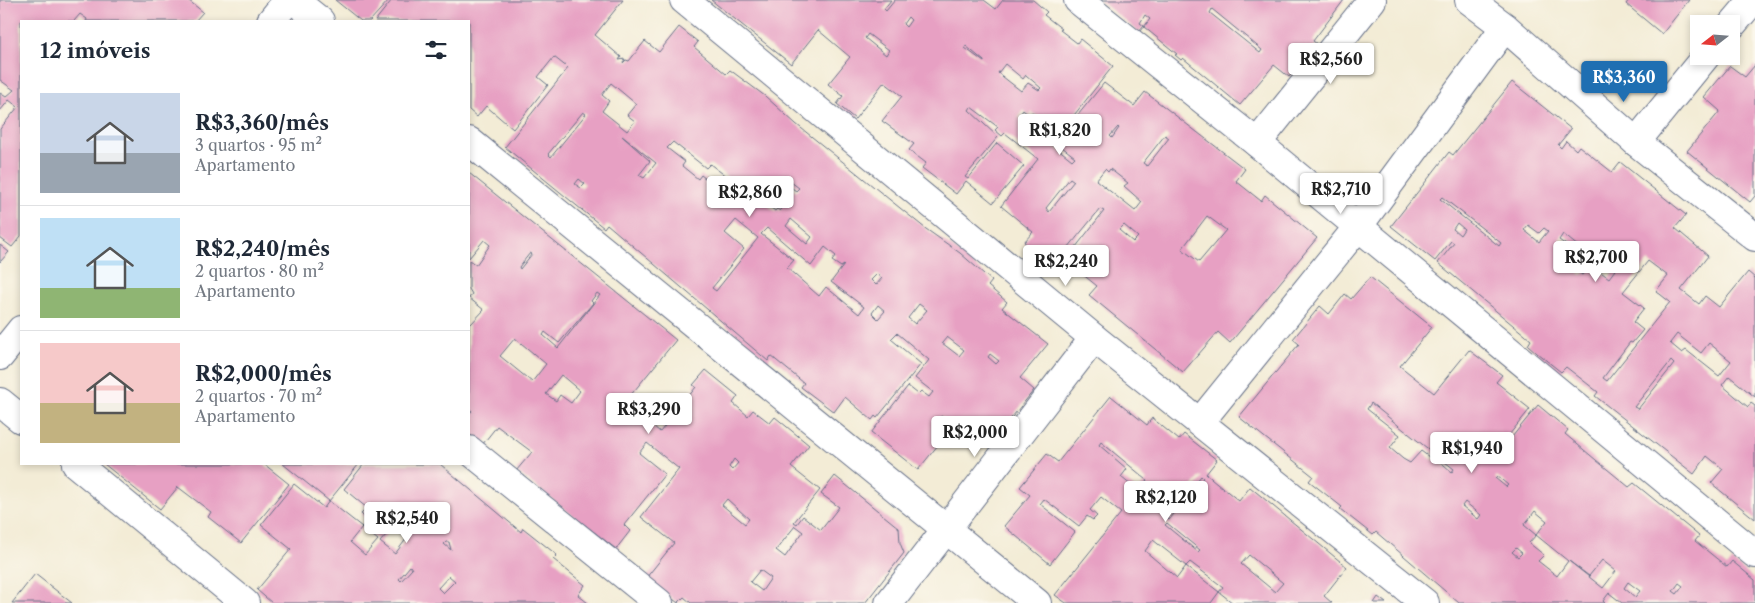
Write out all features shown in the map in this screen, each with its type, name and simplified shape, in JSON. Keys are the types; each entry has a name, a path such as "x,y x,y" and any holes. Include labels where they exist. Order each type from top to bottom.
{"street":[{"path":"273,20 288,0"},
{"path":"294,0 319,20"},
{"path":"684,0 1094,338 1425,603"},
{"path":"1078,0 1257,143 1357,228 1755,554"},
{"path":"1257,143 1372,0"},
{"path":"1469,0 1505,27 1636,142 1755,237"},
{"path":"1740,15 1752,0"},
{"path":"1200,422 1357,228 1505,27"},
{"path":"1636,142 1699,65"},
{"path":"470,142 948,528 1037,603"},
{"path":"0,356 20,331"},
{"path":"889,603 1094,338"},
{"path":"0,402 20,418"},
{"path":"470,451 659,603"},
{"path":"77,465 245,603"}],"building":[{"path":"0,0 188,0 203,12 196,20 86,20 80,14 75,20 20,20 20,237 12,247 0,238 0,129 18,107 9,100 0,111 0,93 6,97 14,90 0,80"},
{"path":"335,0 389,0 371,20 360,20"},
{"path":"392,0 623,0 595,35 621,57 619,60 625,59 623,63 626,60 629,61 645,41 659,52 679,27 698,42 694,47 726,74 730,70 765,96 796,124 926,229 960,253 992,281 988,286 1007,302 1002,308 1048,344 1020,378 1034,390 1008,422 1003,419 976,452 950,430 918,470 871,433 908,386 918,394 921,391 929,397 933,392 915,378 929,360 897,333 891,339 921,364 877,418 875,416 872,420 845,397 834,412 801,387 804,383 771,356 768,361 607,224 604,228 505,147 568,68 554,57 538,77 548,85 513,129 486,106 477,117 470,111 470,20 376,20","holes":["611,83 636,104 627,115 635,121 627,131 602,111 609,101 602,95","583,112 586,114 551,157 548,154","622,136 656,163 644,178 639,175 650,161","673,142 706,168 710,164 743,189 729,206 725,203 730,198 719,189 715,194 711,191 715,186 701,175 698,179 682,166 685,162 667,148","579,179 585,184 581,188 575,184","787,179 799,188 796,191 784,182","758,191 781,209 780,211 777,209 775,211 755,195","791,219 812,237 807,244 786,226","736,220 758,238 716,291 712,288 744,249 725,233","767,228 811,266 825,247 836,256 832,261 841,267 844,265 831,282 864,307 859,314 826,287 819,296 787,268 794,260 761,234","877,274 882,278 876,285 871,280","919,304 927,310 915,324 908,318","878,305 885,311 878,319 872,313","947,337 964,350 959,356 942,343","990,354 999,361 996,364 988,357","941,416 948,421 944,426 938,420"]},
{"path":"711,0 891,0 884,9 886,11 895,0 984,0 996,9 1003,0 1033,0 1047,12 1044,15 1062,29 1060,30 1077,43 1080,39 1113,66 1067,124 1069,126 1104,83 1134,106 1145,92 1245,169 1236,181 1261,201 1265,195 1317,238 1230,343 1218,332 1183,372 1089,295 1097,286 1065,260 1058,269 1024,242 1033,232 1001,206 1038,159 1005,133 1002,136 995,130 998,127 971,107 969,110 998,137 965,177 968,179 997,143 1024,166 993,203 966,181 956,194 922,168 926,163 909,150 914,144 882,121 902,96 884,82 855,119 837,104 843,96 828,84 850,57 818,30 791,64","holes":["908,17 911,20 906,27 903,24","868,34 889,50 886,55 865,38","966,46 984,61 965,48","1005,64 1023,79 1026,75 1041,88 1039,90 1028,83 1021,91 998,73","1023,110 1030,116 1032,112 1038,117 1032,124 1075,157 1072,160 1018,117","1118,127 1119,128 1112,138 1110,136","1165,135 1169,138 1147,166 1143,163","1105,169 1108,172 1110,169 1128,183 1124,186 1142,202 1135,211 1096,180","1070,178 1074,181 1049,212 1046,208","1100,209 1104,211 1068,257 1063,254","1207,216 1226,230 1199,262 1182,249","1124,225 1138,237 1133,242 1119,230"]},
{"path":"1099,0 1344,0 1313,41 1317,44 1289,77 1274,65 1240,105 1183,58 1181,60 1175,55 1177,54 1144,27 1150,19 1145,15 1140,23 1144,26 1139,32","holes":["1212,9 1262,50 1260,53 1210,13"]},
{"path":"1629,0 1689,0 1662,34 1626,4"},
{"path":"1755,65 1755,196 1750,202 1687,151 1720,111 1704,97 1730,66 1745,77"},
{"path":"1512,82 1571,129 1558,145 1561,148 1566,141 1576,150 1579,146 1612,172 1620,162 1686,215 1675,228 1708,256 1681,290 1699,304 1705,296 1719,307 1748,272 1755,278 1755,397 1729,376 1722,385 1748,407 1751,403 1755,406 1755,519 1711,483 1723,469 1707,456 1694,474 1595,396 1598,392 1566,367 1561,372 1537,353 1528,345 1531,340 1438,263 1454,243 1451,241 1435,261 1391,226 1449,152 1453,155","holes":["1442,197 1501,243 1499,246 1440,199","1457,223 1464,229 1460,235 1453,229","1528,225 1539,233 1544,228 1548,231 1539,242 1524,230","1563,234 1579,247 1575,252 1591,265 1582,275 1569,264 1571,255 1566,251 1569,247 1559,240","1598,257 1615,270 1609,278 1591,265","1648,261 1668,276 1656,291 1670,302 1607,381 1603,378 1630,342 1632,343 1643,330 1633,322 1644,308 1623,292","1677,334 1701,353 1709,343 1731,361 1719,376 1686,350 1682,353 1670,343","1671,361 1674,364 1638,409 1634,407"]},
{"path":"470,174 676,340 625,402 660,432 696,387 693,385 706,370 738,396 733,403 748,416 753,410 770,423 775,417 809,445 791,467 820,490 794,522 797,524 803,516 821,530 839,507 821,494 835,476 899,528 900,543 904,553 865,603 691,603 684,597 678,603 646,578 674,543 641,517 679,469 647,443 639,453 665,474 624,525 630,531 616,549 516,471 532,452 497,426 482,445 470,435 470,413 472,411 470,409 470,323 484,310 470,299 472,294 470,291 470,261 476,265 490,245 484,240 470,257","holes":["530,253 532,254 520,269 519,267","597,293 600,295 558,348 543,335 545,332 559,343 593,303 591,301","515,338 546,364 532,382 500,356","561,375 580,391 571,403 560,395 556,401 546,394","734,459 738,463 732,470 729,467","727,499 749,519 745,524 722,505","795,526 803,532 785,557 776,550","760,570 771,578 762,591 750,582"]},
{"path":"0,245 9,252 0,262"},
{"path":"1370,277 1432,327 1400,366 1434,393 1469,350 1502,375 1496,382 1530,409 1501,445 1503,448 1538,405 1568,430 1565,434 1629,487 1634,483 1699,536 1695,541 1727,567 1732,561 1755,580 1755,603 1622,603 1609,593 1603,601 1605,603 1459,603 1376,532 1373,535 1340,509 1342,507 1309,481 1313,476 1239,417 1299,344 1293,339 1320,306 1329,314 1345,294 1351,299","holes":["1371,403 1454,469 1452,472 1436,458 1433,460 1421,451 1410,463 1403,459 1390,448 1400,435 1367,409","1497,476 1508,485 1506,487 1495,478","1465,502 1481,515 1478,519 1462,506","1535,511 1547,521 1536,535 1524,525","1536,535 1568,561 1557,576 1538,561 1544,555 1529,543","1516,548 1522,553 1518,557 1512,552","1602,560 1616,571 1603,588 1569,561 1589,576","1628,582 1640,591 1635,597 1624,588","1679,583 1683,586 1677,594 1673,591"]},
{"path":"1111,396 1147,425 1152,418 1179,440 1184,434 1217,460 1206,474 1239,501 1250,487 1347,567 1324,596 1332,603 1233,603 1219,592 1211,603 1066,603 1055,595 1121,513 1101,497 1090,510 1097,516 1093,520 1087,516 1079,526 1044,499 1040,504 1075,532 1050,564 1004,526 1030,495 1020,487 1047,454 1058,462","holes":["1101,442 1147,480 1138,491 1121,477 1127,469 1099,445","1201,476 1203,478 1169,520 1166,518","1167,523 1200,550 1198,552 1165,525","1153,540 1186,566 1177,578 1145,551","1249,555 1283,583 1275,592 1241,564","1190,562 1223,587 1219,592 1186,566"]},
{"path":"105,465 265,465 289,484 241,543 208,517 211,512 178,487 160,509"},
{"path":"284,465 358,465 329,501"},
{"path":"363,465 441,465 521,532 523,528 557,555 553,559 585,585 578,595 588,603 272,603 257,590 291,549 261,525 294,484 324,508 329,501 362,527 368,520 361,514 367,508 344,489","holes":["362,527 378,540 365,555 350,542","393,527 407,538 395,554 380,542","449,542 451,550 444,544","410,566 412,569 401,581 399,579","449,576 455,581 443,593 438,588"]},
{"path":"35,574 72,603 12,603"},
{"path":"1378,597 1386,603 1374,603"}]}
